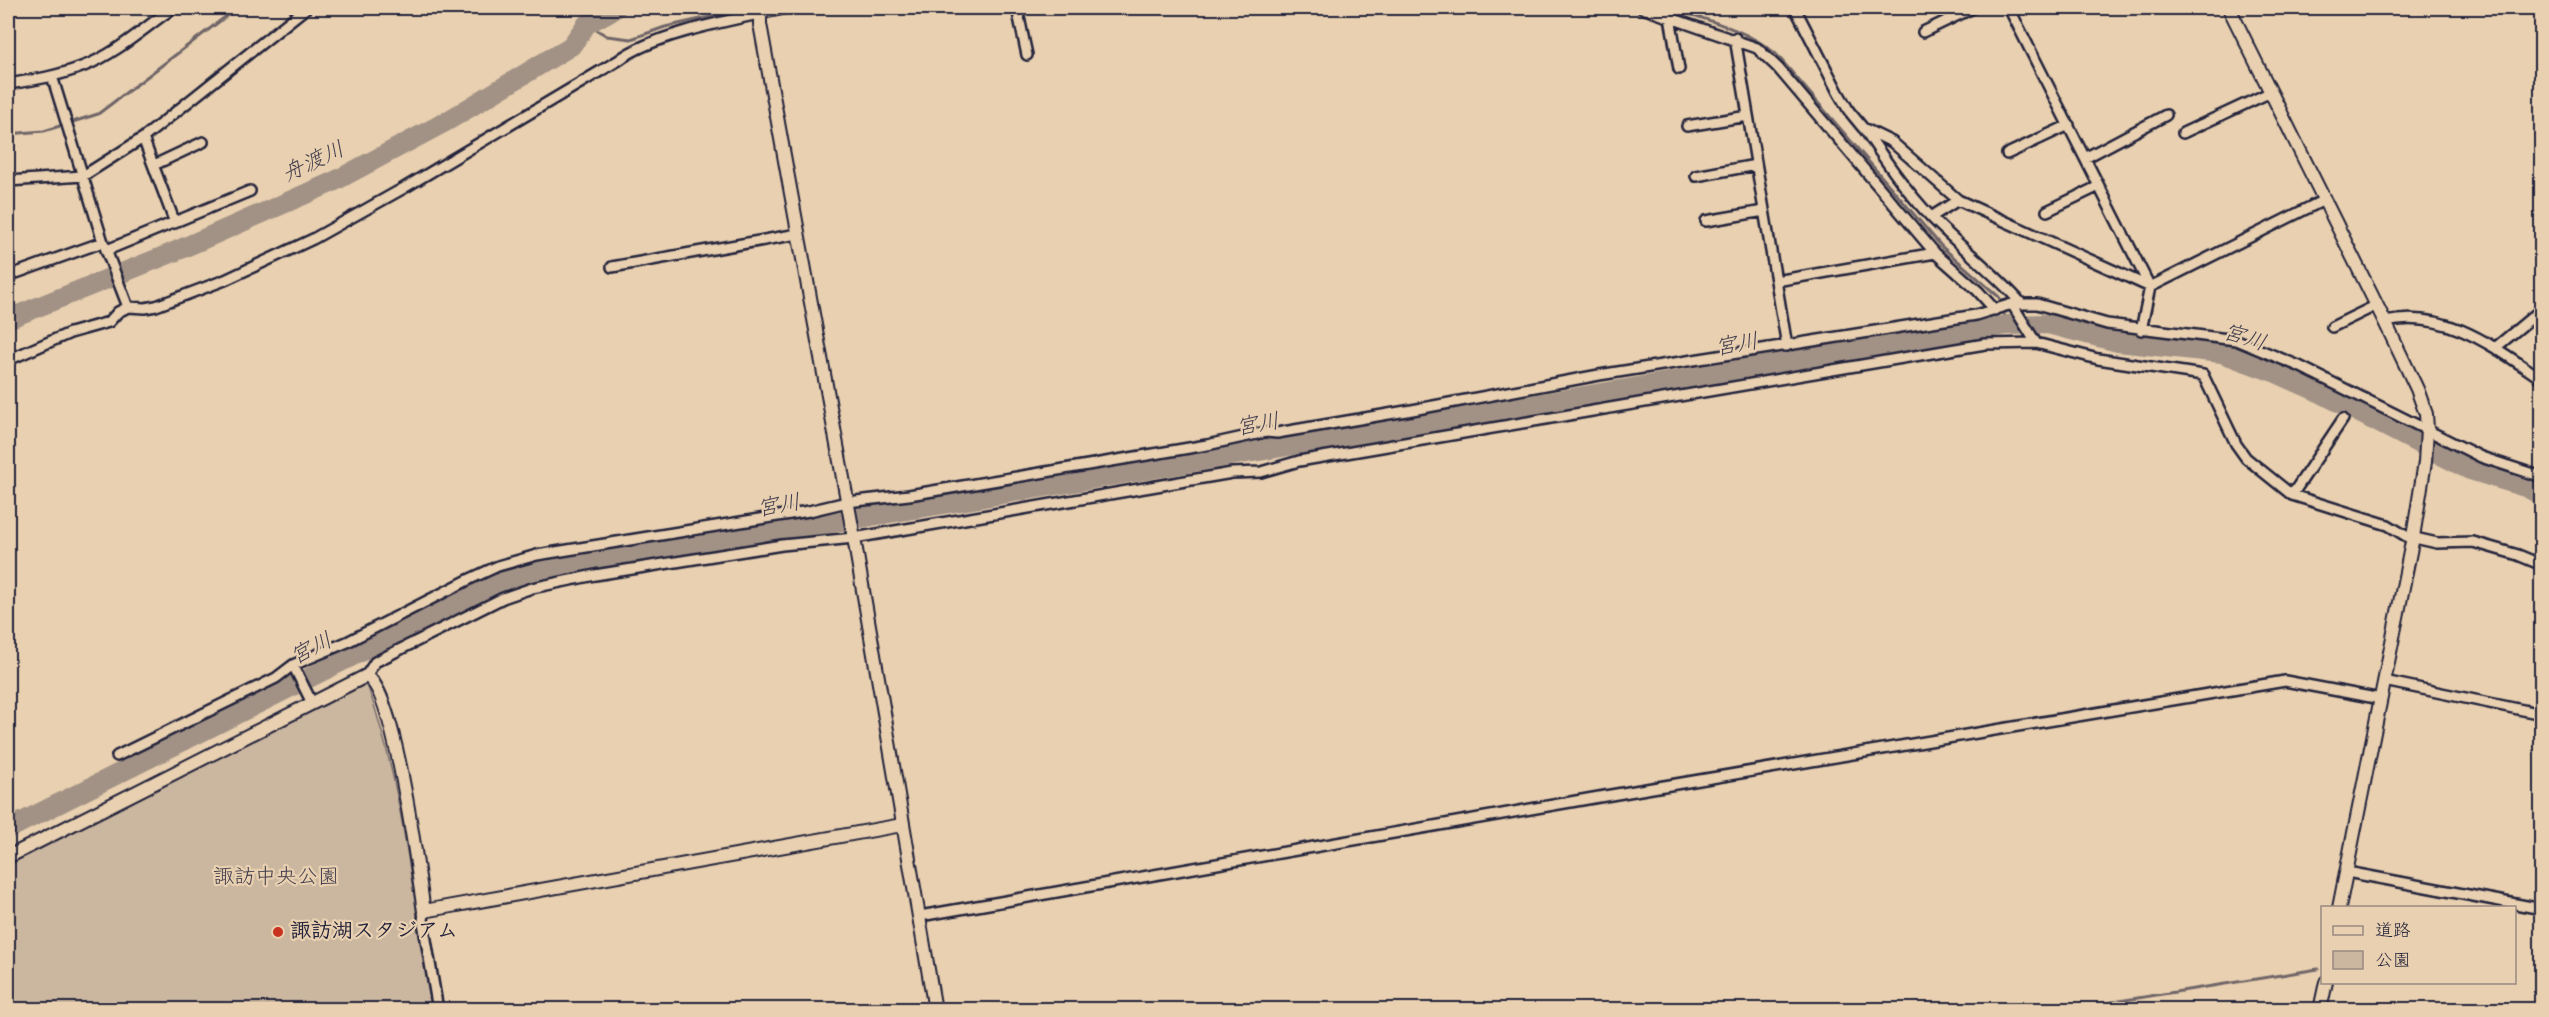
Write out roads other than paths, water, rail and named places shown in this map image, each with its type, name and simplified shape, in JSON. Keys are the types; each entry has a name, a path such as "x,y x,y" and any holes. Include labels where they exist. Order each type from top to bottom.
{"street":[{"path":"8,84 52,76 86,65 113,50 173,8"},
{"path":"8,181 83,176 143,138 306,8"},
{"path":"127,304 145,308 166,302 225,280 314,239 405,188 619,60 632,49 760,11 788,8"},
{"path":"1017,8 1027,55"},
{"path":"1642,8 1735,38 1758,48 1778,68 1935,254 1995,309"},
{"path":"1796,8 1849,111 1893,172 1931,217 2004,283 2035,339"},
{"path":"1923,32 1973,8"},
{"path":"2009,8 2150,287 2141,330"},
{"path":"2229,8 2418,389 2426,414 2425,462 2413,537 2339,906"},
{"path":"760,11 935,1010"},
{"path":"1670,17 1679,69"},
{"path":"1735,38 1787,346"},
{"path":"52,76 107,250 127,304"},
{"path":"2183,133 2271,92"},
{"path":"2085,158 2166,115"},
{"path":"1687,126 1748,117"},
{"path":"2007,154 2068,125"},
{"path":"1863,128 1892,142 1958,200 2150,287"},
{"path":"143,138 175,223"},
{"path":"153,165 203,142"},
{"path":"1696,176 1756,165"},
{"path":"2047,211 2099,186"},
{"path":"8,276 107,250 250,191"},
{"path":"1931,217 1958,200"},
{"path":"2150,287 2324,200"},
{"path":"1706,221 1764,210"},
{"path":"612,267 798,234"},
{"path":"1776,281 1935,254"},
{"path":"8,360 70,333 109,322 127,304"},
{"path":"117,756 498,566 537,555 1042,474 1207,445 1266,432 1277,433 1412,411 1599,375 1976,315 2016,305 2037,304 2070,315 2141,330 2236,340 2299,366 2481,457 2541,477"},
{"path":"2332,327 2376,305"},
{"path":"2495,348 2541,309"},
{"path":"2385,322 2406,317 2442,322 2461,329 2495,348 2541,379"},
{"path":"8,857 310,700 366,676 375,662 494,602 532,588 595,575 782,545 1232,474 1261,472 1299,460 1985,344 2035,339 2098,359 2203,375 2236,444 2246,458 2292,495 2388,525 2406,536 2437,543 2473,542 2518,555 2541,565"},
{"path":"2292,495 2343,419"},
{"path":"293,667 310,700"},
{"path":"366,676 375,683 392,730 424,911 423,922 438,1010"},
{"path":"920,916 1599,797 2285,681 2381,699"},
{"path":"2384,681 2541,714"},
{"path":"424,911 902,825"},
{"path":"2347,872 2541,909"},
{"path":"2320,1010 2326,984"}],"waterway":[{"path":"8,134 44,131 98,114 237,8"},
{"name":"舟渡川","path":"8,319 174,252 335,181 449,120 571,46 587,24 616,8"},
{"path":"587,24 607,36 631,39 665,27 723,14 738,8"},
{"path":"1671,8 1739,32 1776,54 1942,247 1999,297 2007,325"},
{"name":"宮川","path":"8,829 454,605 504,581 533,573 2007,325 2048,324 2118,342 2222,353 2274,372 2323,394 2470,470 2528,488 2542,496"},
{"path":"2063,1010 2318,969"}],"place":[{"name":"諏訪湖スタジアム","path":"278,932"}],"park label":[{"name":"諏訪中央公園","path":"276,878"}]}
